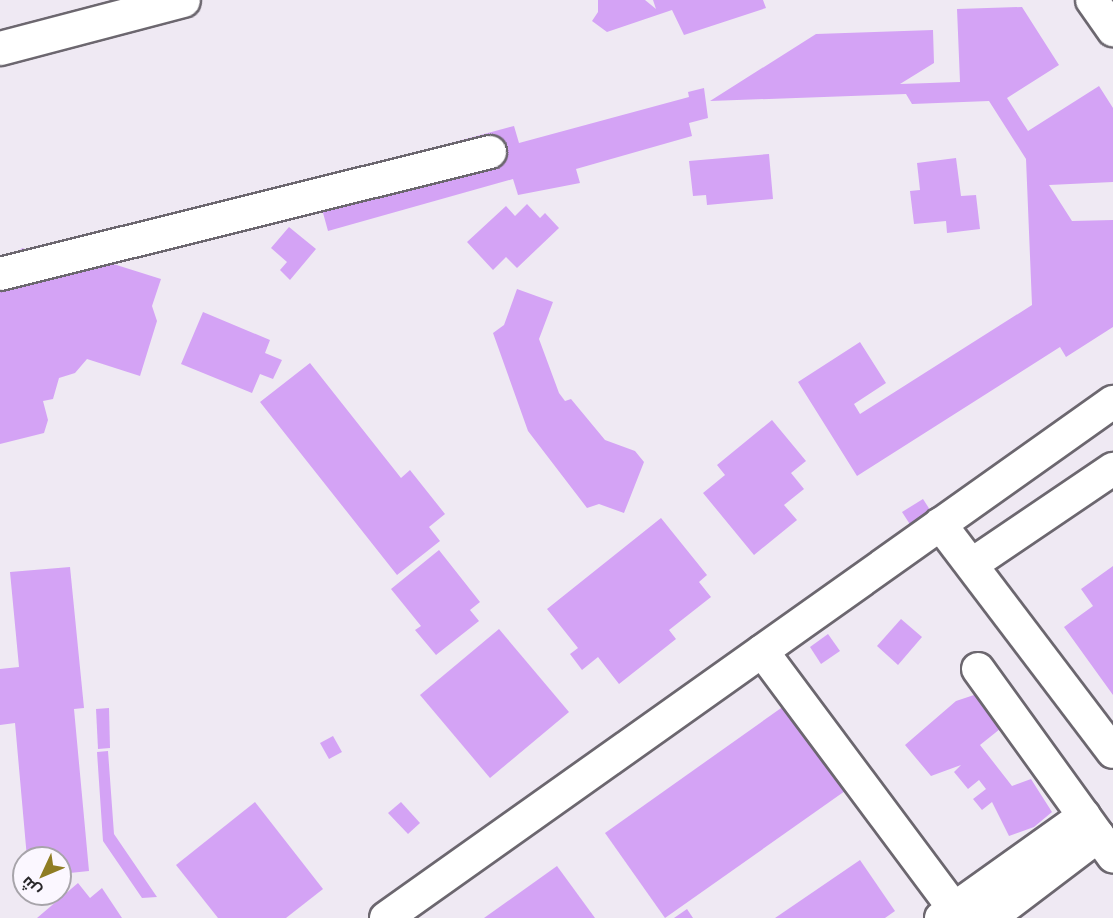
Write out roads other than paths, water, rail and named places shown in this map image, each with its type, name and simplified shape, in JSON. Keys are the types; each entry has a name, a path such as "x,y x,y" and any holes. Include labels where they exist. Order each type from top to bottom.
{"main road":[{"path":"0,48 183,0"}],"lane":[{"path":"1092,0 1113,30"},
{"path":"0,274 490,152"},
{"path":"386,918 1113,402"},
{"path":"974,563 1113,469"},
{"path":"940,524 974,563 1113,752"},
{"path":"762,651 952,915 1098,836"},
{"path":"978,669 1098,836"},
{"path":"990,918 1098,836"}]}
